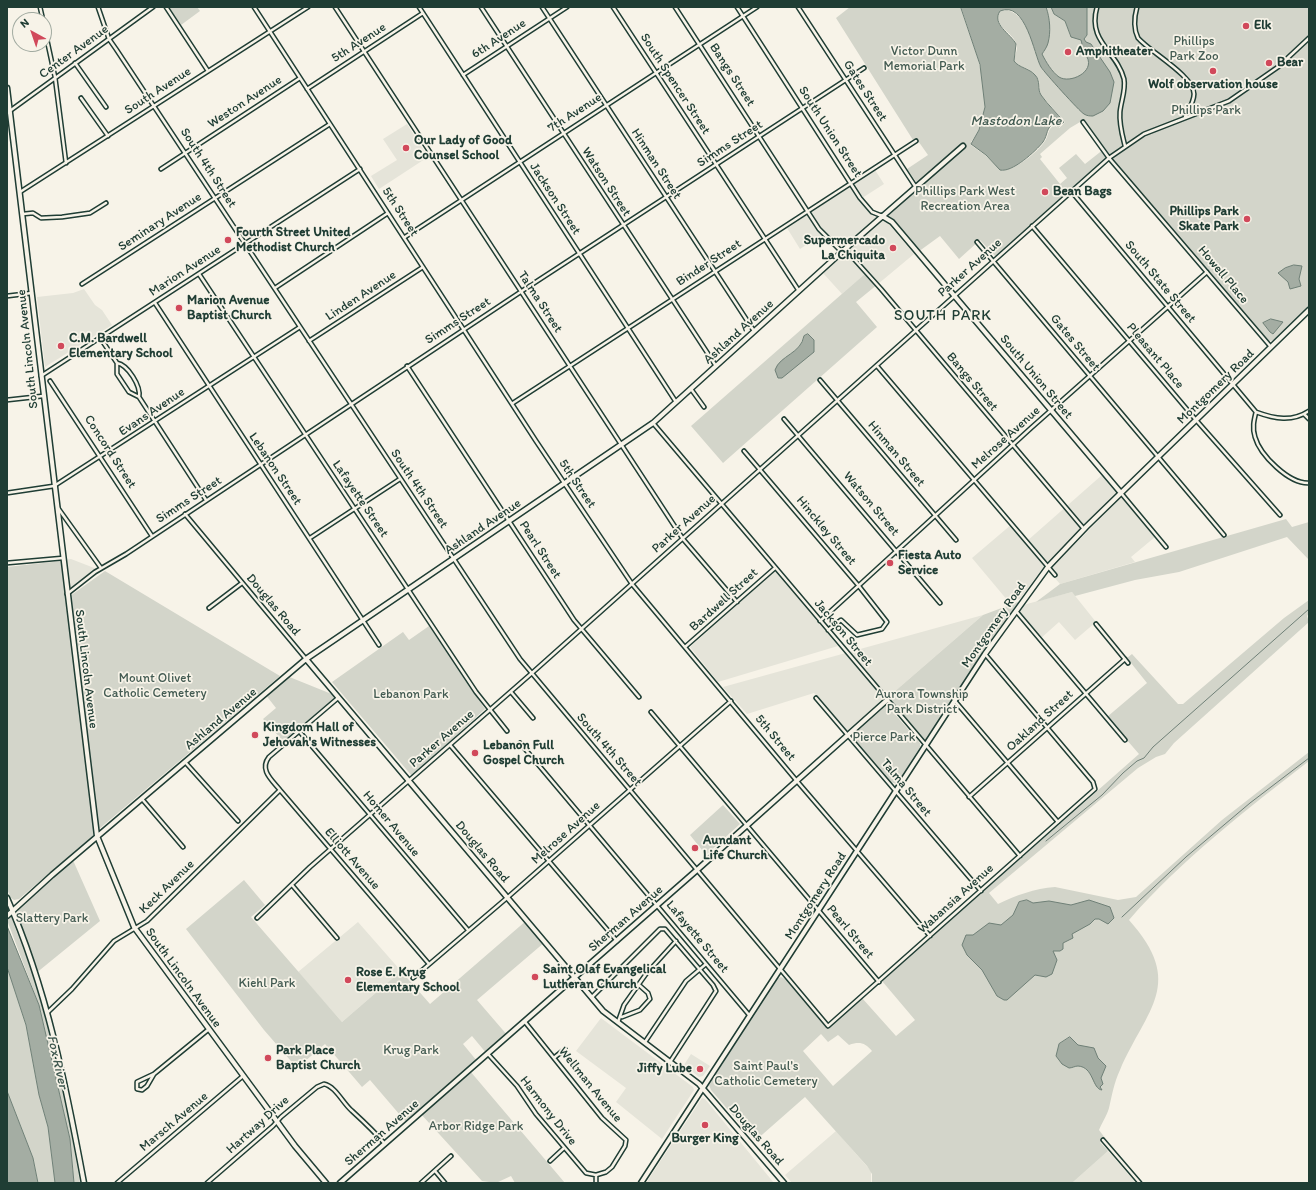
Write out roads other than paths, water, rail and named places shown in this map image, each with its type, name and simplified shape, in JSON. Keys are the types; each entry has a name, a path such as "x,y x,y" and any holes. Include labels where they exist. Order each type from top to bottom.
{"street":[{"name":"South 4th Street","path":"98,7 109,39 216,198 350,404 520,659 828,1026"},
{"name":"Center Avenue","path":"8,112 153,7"},
{"path":"166,7 208,71"},
{"name":"5th Street","path":"254,7 564,483 632,584 796,780 930,936"},
{"name":"South Avenue","path":"20,192 308,7"},
{"name":"Talma Street","path":"335,7 683,539 736,602"},
{"name":"Jackson Street","path":"419,7 676,402"},
{"name":"Watson Street","path":"481,7 622,226 716,366"},
{"name":"Hinman Street","path":"542,7 754,332"},
{"name":"6th Avenue","path":"463,75 567,7"},
{"name":"South Spencer Street","path":"613,7 799,292"},
{"name":"Bangs Street","path":"675,7 824,235 843,250 916,330 1012,446 1084,529"},
{"name":"South Union Street","path":"737,7 851,183 872,212 892,222 1166,547"},
{"name":"7th Avenue","path":"405,237 757,7"},
{"name":"Gates Street","path":"798,7 894,155 916,186"},
{"path":"1097,7 1095,24 1097,36 1119,68 1124,79 1120,122 1125,146"},
{"path":"1137,7 1134,20 1135,31 1138,38 1176,70 1192,86 1194,98 1185,118"},
{"name":"5th Avenue","path":"307,89 422,13"},
{"name":"Parker Avenue","path":"257,918 330,849 511,692 877,366 954,294 1109,158 1144,134 1211,109 1236,97 1278,67 1309,38"},
{"path":"50,52 55,78 66,163"},
{"path":"75,63 106,107"},
{"name":"Simms Street","path":"67,595 101,568 260,465 521,291 864,68"},
{"name":"Weston Avenue","path":"161,169 300,78"},
{"name":"South Lincoln Avenue","path":"7,88 8,112 20,192 43,396 97,836 134,927 277,1122 326,1183"},
{"path":"81,98 108,136"},
{"name":"Howell Place","path":"1083,122 1109,158 1271,348"},
{"name":"Seminary Avenue","path":"82,284 330,124"},
{"name":"Binder Street","path":"513,403 916,141"},
{"name":"Ashland Avenue","path":"7,916 97,836 306,659 653,423 799,292 843,250 963,146"},
{"name":"Marion Avenue","path":"41,377 246,245 360,169"},
{"path":"923,180 927,184"},
{"name":"South State Street","path":"1071,191 1256,412"},
{"path":"22,214 33,213 41,218 69,216 90,213 106,203"},
{"path":"275,288 388,213"},
{"name":"Pleasant Place","path":"1032,226 1196,420 1280,515"},
{"name":"Gates Street","path":"977,242 1224,535"},
{"name":"Linden Avenue","path":"310,341 423,267"},
{"name":"Melrose Avenue","path":"820,621 896,550 1207,272"},
{"name":"Lafayette Street","path":"199,274 255,356 354,509 490,710 507,731"},
{"path":"7,296 32,293"},
{"name":"Lebanon Street","path":"155,303 379,645"},
{"name":"Montgomery Road","path":"640,1183 858,851 985,654 1048,567 1084,529 1234,385 1309,310"},
{"name":"Evans Avenue","path":"7,493 54,486 300,327"},
{"path":"101,339 116,363 117,374 129,392 139,397 206,500"},
{"path":"116,363 125,367 138,387 140,392 139,397"},
{"name":"Pearl Street","path":"407,366 582,629 639,697"},
{"path":"877,366 1055,575"},
{"name":"Hinman Street","path":"820,380 956,540"},
{"name":"Concord Street","path":"50,381 152,536"},
{"path":"690,389 704,407"},
{"path":"7,400 43,396"},
{"path":"1309,410 1304,414 1293,418 1280,419 1256,412 1253,429 1259,446 1286,476 1299,482 1309,483"},
{"path":"1304,414 1309,419"},
{"name":"Watson Street","path":"784,419 940,603"},
{"name":"Jackson Street","path":"653,423 925,746 1020,856"},
{"name":"Hinckley Street","path":"744,451 885,617 887,622 886,626 882,629 857,635 841,620 828,630"},
{"path":"310,538 400,479"},
{"path":"57,506 101,568"},
{"name":"Douglas Road","path":"185,514 604,1011 702,1088 784,1183"},
{"path":"7,563 63,558"},
{"name":"Bardwell Street","path":"685,647 775,568"},
{"path":"209,608 242,583"},
{"path":"1015,611 1125,740"},
{"path":"1096,624 1128,663"},
{"path":"985,654 1047,728"},
{"name":"Oakland Street","path":"969,797 1125,659"},
{"path":"511,692 533,718"},
{"path":"299,731 339,697"},
{"name":"Talma Street","path":"816,698 981,891"},
{"name":"Sherman Avenue","path":"340,1183 657,906 887,700"},
{"path":"955,700 1058,822"},
{"name":"Melrose Avenue","path":"413,978 508,897 731,701"},
{"name":"Pearl Street","path":"651,712 879,982"},
{"name":"Wabansia Avenue","path":"828,1026 1093,791 1095,786 1047,728"},
{"name":"Elliott Avenue","path":"299,731 269,757 264,764 266,772 429,964"},
{"name":"Homer Avenue","path":"299,731 468,930"},
{"name":"Lafayette Street","path":"520,743 750,1016"},
{"path":"450,745 617,941"},
{"path":"185,762 238,821"},
{"name":"Keck Avenue","path":"48,1012 72,989 114,941 134,927 147,921 280,790"},
{"path":"142,799 183,847"},
{"path":"292,885 337,938"},
{"path":"7,898 48,1012 70,1105 84,1183"},
{"path":"592,997 660,929 665,929 700,969 716,991 670,1062"},
{"path":"618,1022 624,1005 648,970 676,941"},
{"path":"645,1042 682,986 706,964"},
{"path":"621,1017 640,1010 650,999 648,993 639,985"},
{"name":"Wellman Avenue","path":"525,1022 555,1057 602,1118 626,1140 612,1167 606,1172 596,1175"},
{"path":"154,1074 145,1088 142,1090 137,1089 136,1084 139,1081 154,1074 208,1029"},
{"path":"555,1057 565,1049"},
{"name":"Harmony Drive","path":"488,1054 517,1086 536,1114 583,1170 596,1175"},
{"name":"Marsch Avenue","path":"117,1183 244,1076"},
{"name":"Hartway Drive","path":"207,1183 317,1087 324,1084 331,1087 351,1110 371,1128 385,1144"},
{"path":"1103,1140 1140,1183"},
{"path":"550,1160 564,1148"},
{"path":"421,1183 452,1156"},
{"path":"435,1171 445,1183"},
{"path":"596,1175 596,1183"}],"water":[{"name":"Mastodon Lake","path":"961,7 1046,7 1050,34 1048,44 1042,54 1049,67 1056,75 1064,79 1069,79 1075,78 1085,72 1089,62 1087,57 1078,48 1082,44 1081,40 1071,37 1065,21 1054,14 1051,7 1087,7 1087,35 1084,39 1086,42 1091,44 1110,72 1114,82 1110,103 1103,111 1093,116 1086,115 1081,112 1041,67 1028,30 1023,21 1016,13 1009,10 1000,11 998,20 1000,25 1016,44 1014,61 1037,77 1041,95 1064,122 1059,127 1054,124 1051,125 1043,142 1035,151 1017,165 1005,170 1000,170 986,155 971,144 979,130 985,107 980,65"},
{"path":"1294,265 1302,266 1299,279 1301,286 1290,289 1288,282 1278,273 1285,268"},
{"path":"1271,319 1283,322 1273,334 1263,323"},
{"path":"808,334 814,340 814,352 782,378 778,378 775,370 778,365 799,347 804,336"},
{"path":"1027,900 1033,903 1049,901 1071,905 1089,900 1110,907 1114,918 1108,924 1099,919 1095,919 1090,924 1072,934 1073,938 1063,943 1063,949 1060,951 1053,951 1057,960 1052,974 1046,977 1035,975 1007,1000 1004,1000 997,996 982,970 967,955 962,945 966,935 973,935 989,923 1001,925 1013,915 1019,902"},
{"path":"7,926 39,1005 70,1139 74,1183 55,1183 48,1127 39,1095 26,1025 7,967"},
{"path":"1070,1037 1078,1045 1094,1048 1098,1058 1106,1066 1101,1078 1103,1084 1100,1087 1102,1090 1096,1086 1090,1074 1083,1067 1078,1066 1069,1068 1062,1064 1056,1056 1059,1044"},
{"path":"7,1091 33,1158 38,1183 7,1183"}],"waterway":[{"path":"1046,841 1102,795 1137,761 1144,758 1153,747 1309,609"},
{"path":"1122,917 1186,857 1250,803 1309,758"}],"place":[{"name":"Elk","path":"1246,26"},
{"name":"Amphitheater","path":"1068,52"},
{"name":"Bear","path":"1269,63"},
{"name":"Wolf observation house","path":"1213,71"},
{"name":"Our Lady of Good Counsel School","path":"406,148"},
{"name":"Bean Bags","path":"1045,192"},
{"name":"Phillips Park Skate Park","path":"1247,219"},
{"name":"Fourth Street United Methodist Church","path":"228,240"},
{"name":"Supermercado La Chiquita","path":"893,248"},
{"name":"Marion Avenue Baptist Church","path":"179,308"},
{"name":"C.M. Bardwell Elementary School","path":"61,346"},
{"name":"Fiesta Auto Service","path":"890,563"},
{"name":"Kingdom Hall of Jehovah's Witnesses","path":"255,735"},
{"name":"Lebanon Full Gospel Church","path":"475,753"},
{"name":"Aundant Life Church","path":"695,848"},
{"name":"Saint Olaf Evangelical Lutheran Church","path":"535,977"},
{"name":"Rose E. Krug Elementary School","path":"348,980"},
{"name":"Park Place Baptist Church","path":"268,1058"},
{"name":"Jiffy Lube","path":"700,1069"},
{"name":"Burger King","path":"705,1125"}],"district":[{"name":"SOUTH PARK","path":"943,316"}],"park label":[{"name":"Phillips Park Zoo","path":"1194,50"},
{"name":"Victor Dunn Memorial Park","path":"924,60"},
{"name":"Phillips Park","path":"1206,111"},
{"name":"Phillips Park West Recreation Area","path":"965,200"},
{"name":"Mount Olivet Catholic Cemetery","path":"155,686"},
{"name":"Lebanon Park","path":"411,695"},
{"name":"Aurora Township Park District","path":"922,702"},
{"name":"Pierce Park","path":"884,738"},
{"name":"Slattery Park","path":"52,919"},
{"name":"Kiehl Park","path":"267,984"},
{"name":"Krug Park","path":"411,1051"},
{"name":"Saint Paul's Catholic Cemetery","path":"766,1074"},
{"name":"Arbor Ridge Park","path":"476,1127"}],"water label":[{"name":"Fox River","path":"57,1062"}]}
